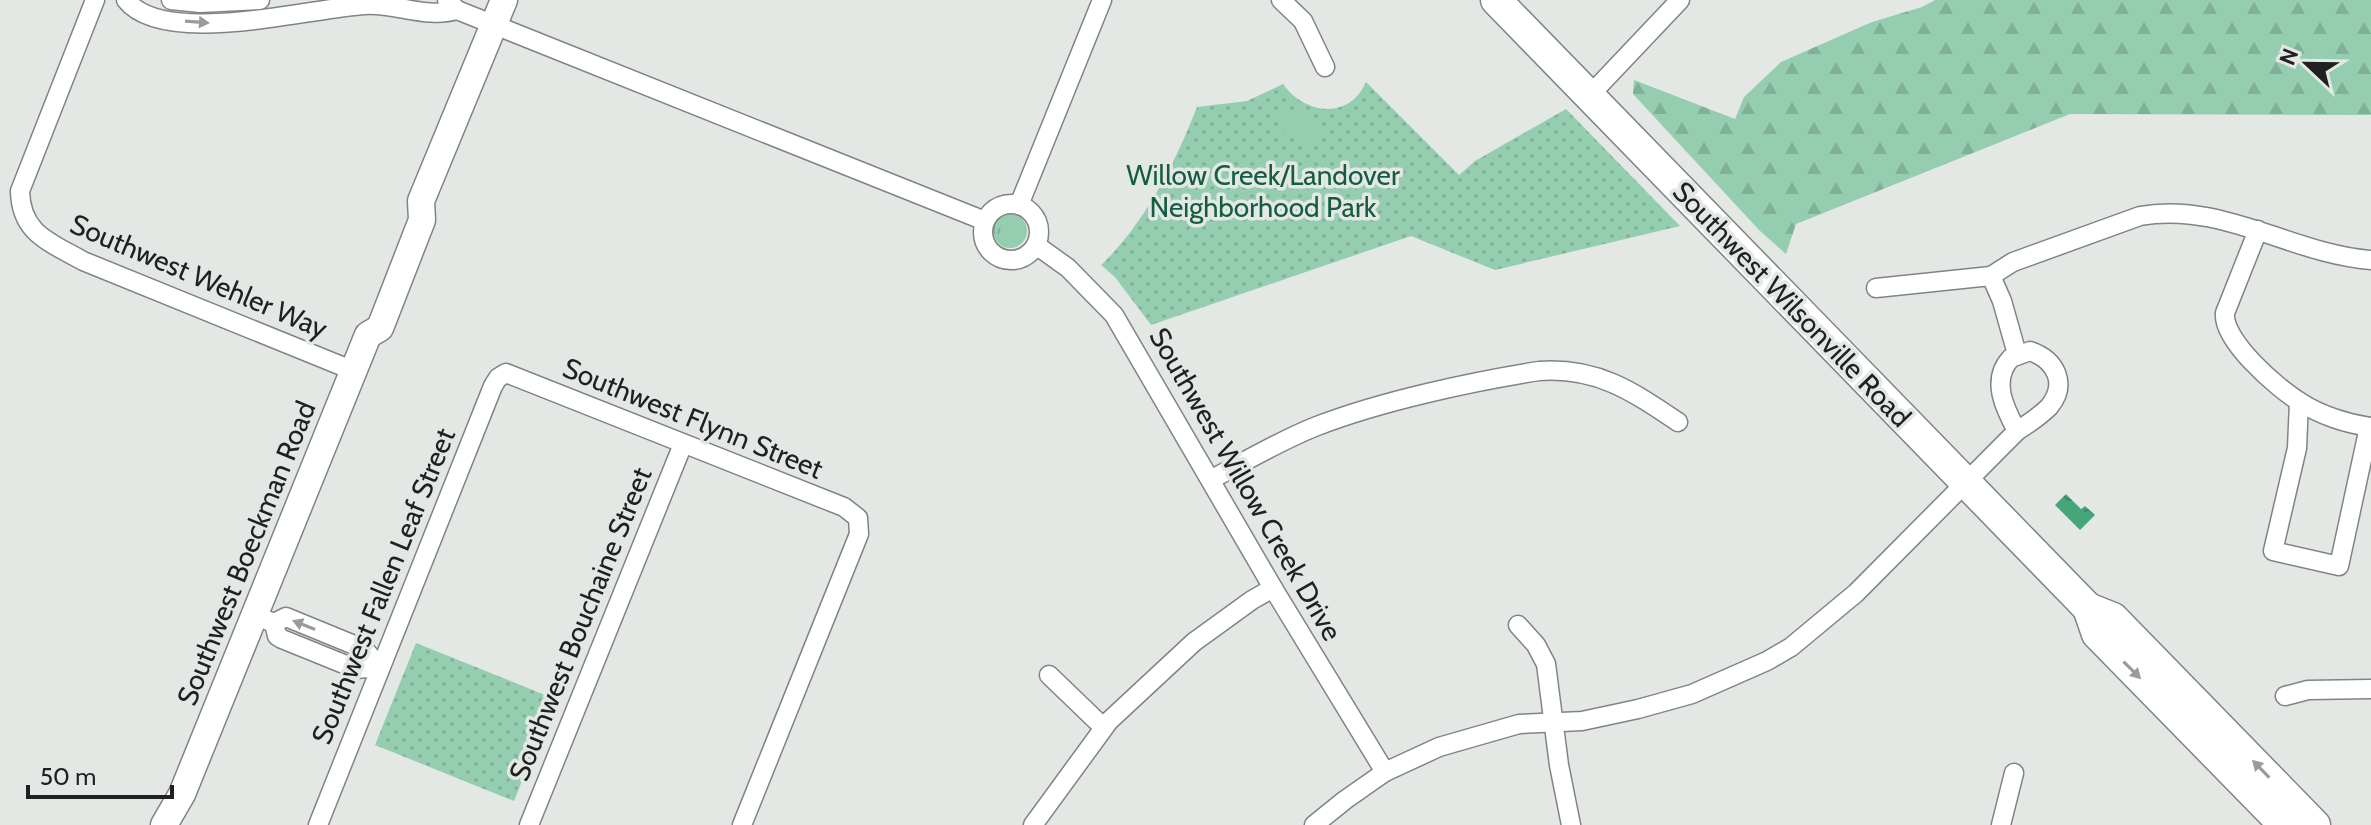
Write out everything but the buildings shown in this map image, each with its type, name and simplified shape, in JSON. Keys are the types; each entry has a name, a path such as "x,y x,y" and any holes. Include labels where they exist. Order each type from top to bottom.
{"main road":[{"name":"Southwest Wilsonville Road","path":"1496,0 2088,608 2113,618 2315,825"},
{"name":"Southwest Boeckman Road","path":"164,825 182,794 265,620 354,371 368,335 380,328 422,220 421,201 499,12"},
{"name":"Southwest Wilsonville Road","path":"2088,608 2097,634 2284,825"},
{"name":"Southwest Boeckman Road","path":"180,825 185,811 182,794"}],"street":[{"name":"Southwest Wehler Way","path":"95,0 20,191 23,216 29,225 41,237 83,261 354,371"},
{"path":"126,0 135,11 160,19 224,24 367,4 442,14 452,5 499,12 985,221"},
{"path":"171,0 200,3 260,0"},
{"path":"1019,205 1102,0"},
{"path":"1281,0 1303,21 1325,67"},
{"path":"1600,106 1680,0"},
{"path":"1006,204 1019,205 1036,220 1039,228 1036,245 1022,258 1003,259 988,249 984,240 985,221 997,208 1006,204"},
{"path":"1876,288 1991,276 2013,262 2058,245 2140,216 2162,212 2208,216 2339,256 2371,260"},
{"path":"2258,230 2224,322 2250,360 2299,402 2342,421 2370,427 2339,566 2273,551 2297,448 2299,402"},
{"name":"Southwest Willow Creek Drive","path":"1036,245 1068,268 1114,315 1273,588 1385,772"},
{"path":"1991,276 2002,301 2017,354"},
{"path":"1314,825 1385,772 1439,747 1495,729 1638,709 1692,694 1791,647 1856,593 2017,431 2046,410 2059,383 2058,373 2046,358 2030,351 2017,354 2006,363 2000,385 2004,409 2017,431"},
{"path":"1212,479 1297,435 1341,417 1539,371 1558,370 1610,380 1678,422"},
{"name":"Southwest Flynn Street","path":"506,373 844,507 858,518 859,534 742,825"},
{"name":"Southwest Fallen Leaf Street","path":"318,825 493,386 506,373"},
{"name":"Southwest Bouchaine Street","path":"529,825 683,444"},
{"path":"1033,825 1103,727 1194,642 1273,588"},
{"path":"265,620 282,639 356,669 380,667"},
{"path":"1518,625 1536,645 1546,664 1559,765 1571,825"},
{"path":"1049,675 1103,727"},
{"path":"2285,696 2308,690 2371,689"},
{"path":"2001,825 2014,773"}],"green space":[{"path":"1935,0 2371,0 2371,115 2070,114 1796,224 1786,254 1759,230 1633,94 1634,80 1735,119 1744,97 1781,62 1872,22"},
{"name":"Willow Creek/Landover Neighborhood Park","path":"1366,82 1459,175 1475,161 1566,109 1680,226 1495,270 1411,236 1151,325 1115,277 1101,265 1145,212 1179,149 1197,107 1247,101 1283,84 1302,102 1326,109 1338,108 1358,95"},
{"path":"1285,108 1322,122 1313,145 1276,130"},
{"path":"1010,214 1022,219 1027,231 1022,243 1010,248 998,243 993,231 998,219"},
{"path":"416,643 555,699 514,801 375,745"}],"water":[{"path":"2066,494 2081,509 2085,506 2095,515 2080,530 2055,505"}]}
